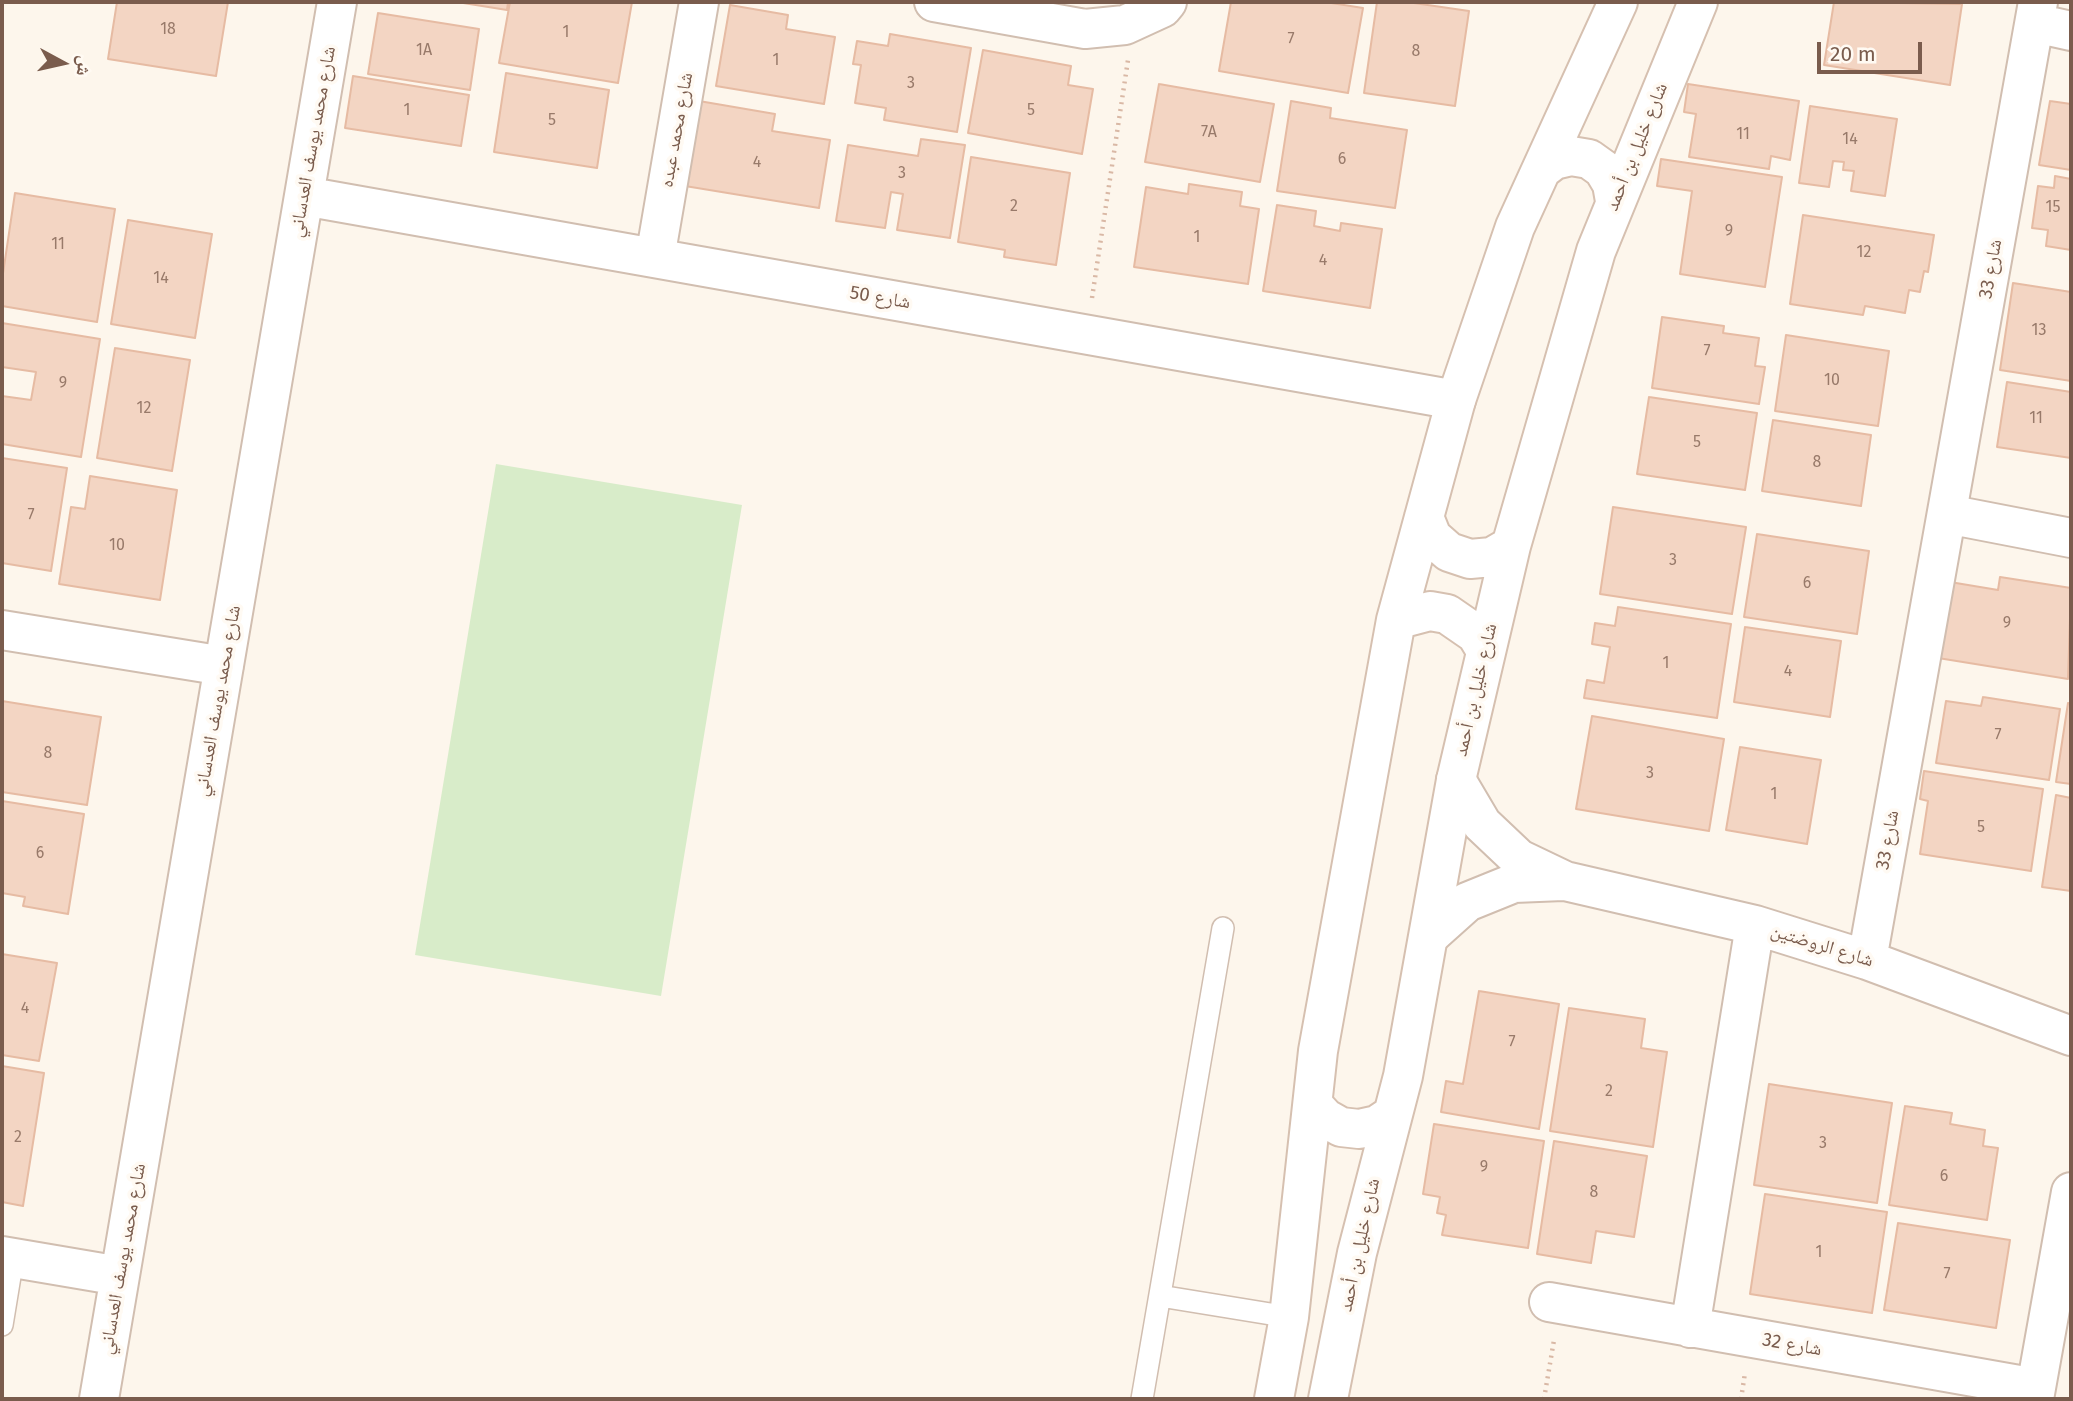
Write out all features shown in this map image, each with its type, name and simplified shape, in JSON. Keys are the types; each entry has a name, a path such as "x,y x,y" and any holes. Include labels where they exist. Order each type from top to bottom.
{"street":[{"name":"شارع محمد يوسف العدساني","path":"99,1399 337,2"},
{"name":"شارع محمد عبده","path":"654,257 699,2"},
{"path":"934,2 1085,29 1125,26 1162,8 1167,2"},
{"path":"1274,1399 1289,1317 1320,1038 1396,620 1457,400 1515,227 1618,2"},
{"name":"شارع خليل بن أحمد","path":"1328,1399 1356,1253 1403,1076 1456,780 1511,546 1596,250 1698,2"},
{"name":"شارع 33","path":"1867,960 2036,13 2071,31"},
{"path":"1541,170 1563,158 1589,159 1608,176 1615,201"},
{"name":"شارع 50","path":"304,196 1457,400"},
{"path":"1947,514 2071,538"},
{"path":"1423,517 1432,537 1449,552 1470,559 1492,557 1511,546"},
{"path":"1396,620 1430,611 1447,614 1476,634 1485,649"},
{"path":"2,630 224,666"},
{"name":"شارع الروضتين","path":"1456,780 1482,824 1519,859 1565,881 1755,925 1867,960 2071,1035"},
{"name":"شارع الروضتين","path":"1429,936 1467,902 1490,892 1514,883 1565,881"},
{"path":"1690,1328 1755,925"},
{"path":"1312,1105 1325,1118 1341,1127 1359,1129 1377,1125 1392,1115"},
{"name":"شارع 32","path":"1554,1303 2035,1394 2071,1192"},
{"path":"7,1257 120,1276"}],"lane":[{"path":"1142,1399 1223,928"},
{"path":"2,1325 7,1257"},
{"path":"1160,1296 1289,1317"}],"path":[{"path":"1087,334 1133,22"},
{"path":"1544,1399 1554,1303"}],"green space":[{"path":"496,464 742,505 661,996 415,955"}],"building":[{"path":"117,2 228,2 216,76 108,59"},
{"path":"457,2 508,2 507,10"},
{"path":"510,2 632,2 618,83 499,63"},
{"path":"1231,2 1325,2 1363,8 1348,93 1219,71"},
{"path":"1377,2 1407,2 1469,11 1455,106 1364,93"},
{"path":"1834,2 1962,4 1950,85 1824,65"},
{"path":"730,5 788,15 786,29 835,37 824,104 716,86"},
{"path":"378,13 479,29 470,90 368,74"},
{"path":"890,34 971,48 957,132 884,120 886,108 855,103 861,65 853,64 857,41 888,46"},
{"path":"983,50 1071,66 1068,85 1093,89 1082,154 968,133"},
{"path":"506,73 609,90 597,168 494,152"},
{"path":"353,76 469,95 461,146 345,128"},
{"path":"1159,84 1274,104 1260,182 1145,162"},
{"path":"1688,84 1799,101 1790,160 1771,156 1769,169 1689,157 1696,114 1684,112"},
{"path":"699,101 775,114 772,131 830,140 819,208 685,186"},
{"path":"1291,101 1331,108 1330,118 1407,130 1395,208 1277,191"},
{"path":"2050,101 2071,104 2071,170 2039,165"},
{"path":"1810,106 1897,119 1885,196 1851,191 1854,171 1843,170 1844,162 1833,161 1829,187 1799,183"},
{"path":"921,139 965,145 950,238 897,230 903,194 891,192 885,228 836,221 848,145 918,156"},
{"path":"971,157 1070,173 1056,265 1004,257 1005,250 958,242"},
{"path":"1661,159 1782,177 1765,287 1680,274 1692,191 1657,186"},
{"path":"2055,176 2071,179 2071,250 2046,246 2048,230 2032,228 2038,186 2054,188"},
{"path":"1189,184 1242,192 1240,206 1259,209 1248,284 1134,267 1146,187 1188,194"},
{"path":"15,193 115,209 97,322 2,306 2,280"},
{"path":"1277,205 1316,211 1314,226 1340,231 1341,223 1382,229 1370,308 1263,291"},
{"path":"1803,215 1934,235 1928,272 1924,271 1920,292 1909,290 1905,313 1865,306 1863,315 1790,304"},
{"path":"128,220 212,234 195,338 111,324"},
{"path":"2013,283 2071,292 2071,381 2000,370"},
{"path":"1662,317 1724,326 1723,333 1759,338 1755,366 1765,367 1759,404 1652,388"},
{"path":"2,323 100,339 81,457 2,444 2,396 31,400 36,372 2,367"},
{"path":"1786,335 1889,351 1878,426 1775,411"},
{"path":"115,348 190,360 172,471 97,458"},
{"path":"2007,382 2071,392 2071,458 1997,447"},
{"path":"1649,397 1757,413 1745,490 1637,474"},
{"path":"1773,420 1871,435 1861,506 1762,491"},
{"path":"2,458 67,468 51,571 2,563"},
{"path":"90,476 177,490 160,600 59,584 71,507 85,509"},
{"path":"1613,507 1746,527 1732,614 1600,594"},
{"path":"1757,534 1869,551 1857,634 1744,617"},
{"path":"2000,577 2071,588 2068,679 1938,658 1950,582 1998,590"},
{"path":"1618,607 1731,624 1717,718 1584,698 1587,680 1604,683 1610,647 1592,644 1595,623 1615,626"},
{"path":"1745,627 1841,641 1830,717 1734,702"},
{"path":"1983,697 2060,709 2049,780 1936,763 1946,701 1981,706"},
{"path":"2,701 101,717 87,805 2,792"},
{"path":"2068,703 2071,704 2071,784 2056,782"},
{"path":"1592,716 1724,739 1709,831 1576,809"},
{"path":"1740,747 1821,760 1807,844 1726,830"},
{"path":"1924,771 2043,789 2031,871 1920,854 1928,801 1920,799"},
{"path":"2056,795 2071,798 2071,891 2042,887"},
{"path":"2,801 84,814 68,914 23,906 25,897 2,893"},
{"path":"2,954 57,963 39,1061 2,1055"},
{"path":"1479,991 1559,1004 1539,1129 1441,1112 1446,1081 1463,1084"},
{"path":"1569,1008 1645,1019 1641,1048 1667,1052 1653,1147 1550,1131"},
{"path":"2,1066 44,1073 23,1206 2,1202"},
{"path":"1769,1084 1892,1103 1877,1203 1754,1185"},
{"path":"1905,1106 1952,1113 1950,1124 1985,1130 1983,1146 1998,1148 1987,1220 1889,1205"},
{"path":"1434,1124 1544,1141 1528,1248 1442,1235 1446,1215 1437,1213 1440,1197 1423,1194"},
{"path":"1554,1141 1647,1156 1634,1237 1596,1231 1591,1263 1537,1254"},
{"path":"1765,1194 1887,1212 1872,1313 1750,1294"},
{"path":"1898,1223 2010,1240 1996,1328 1884,1310"}]}
